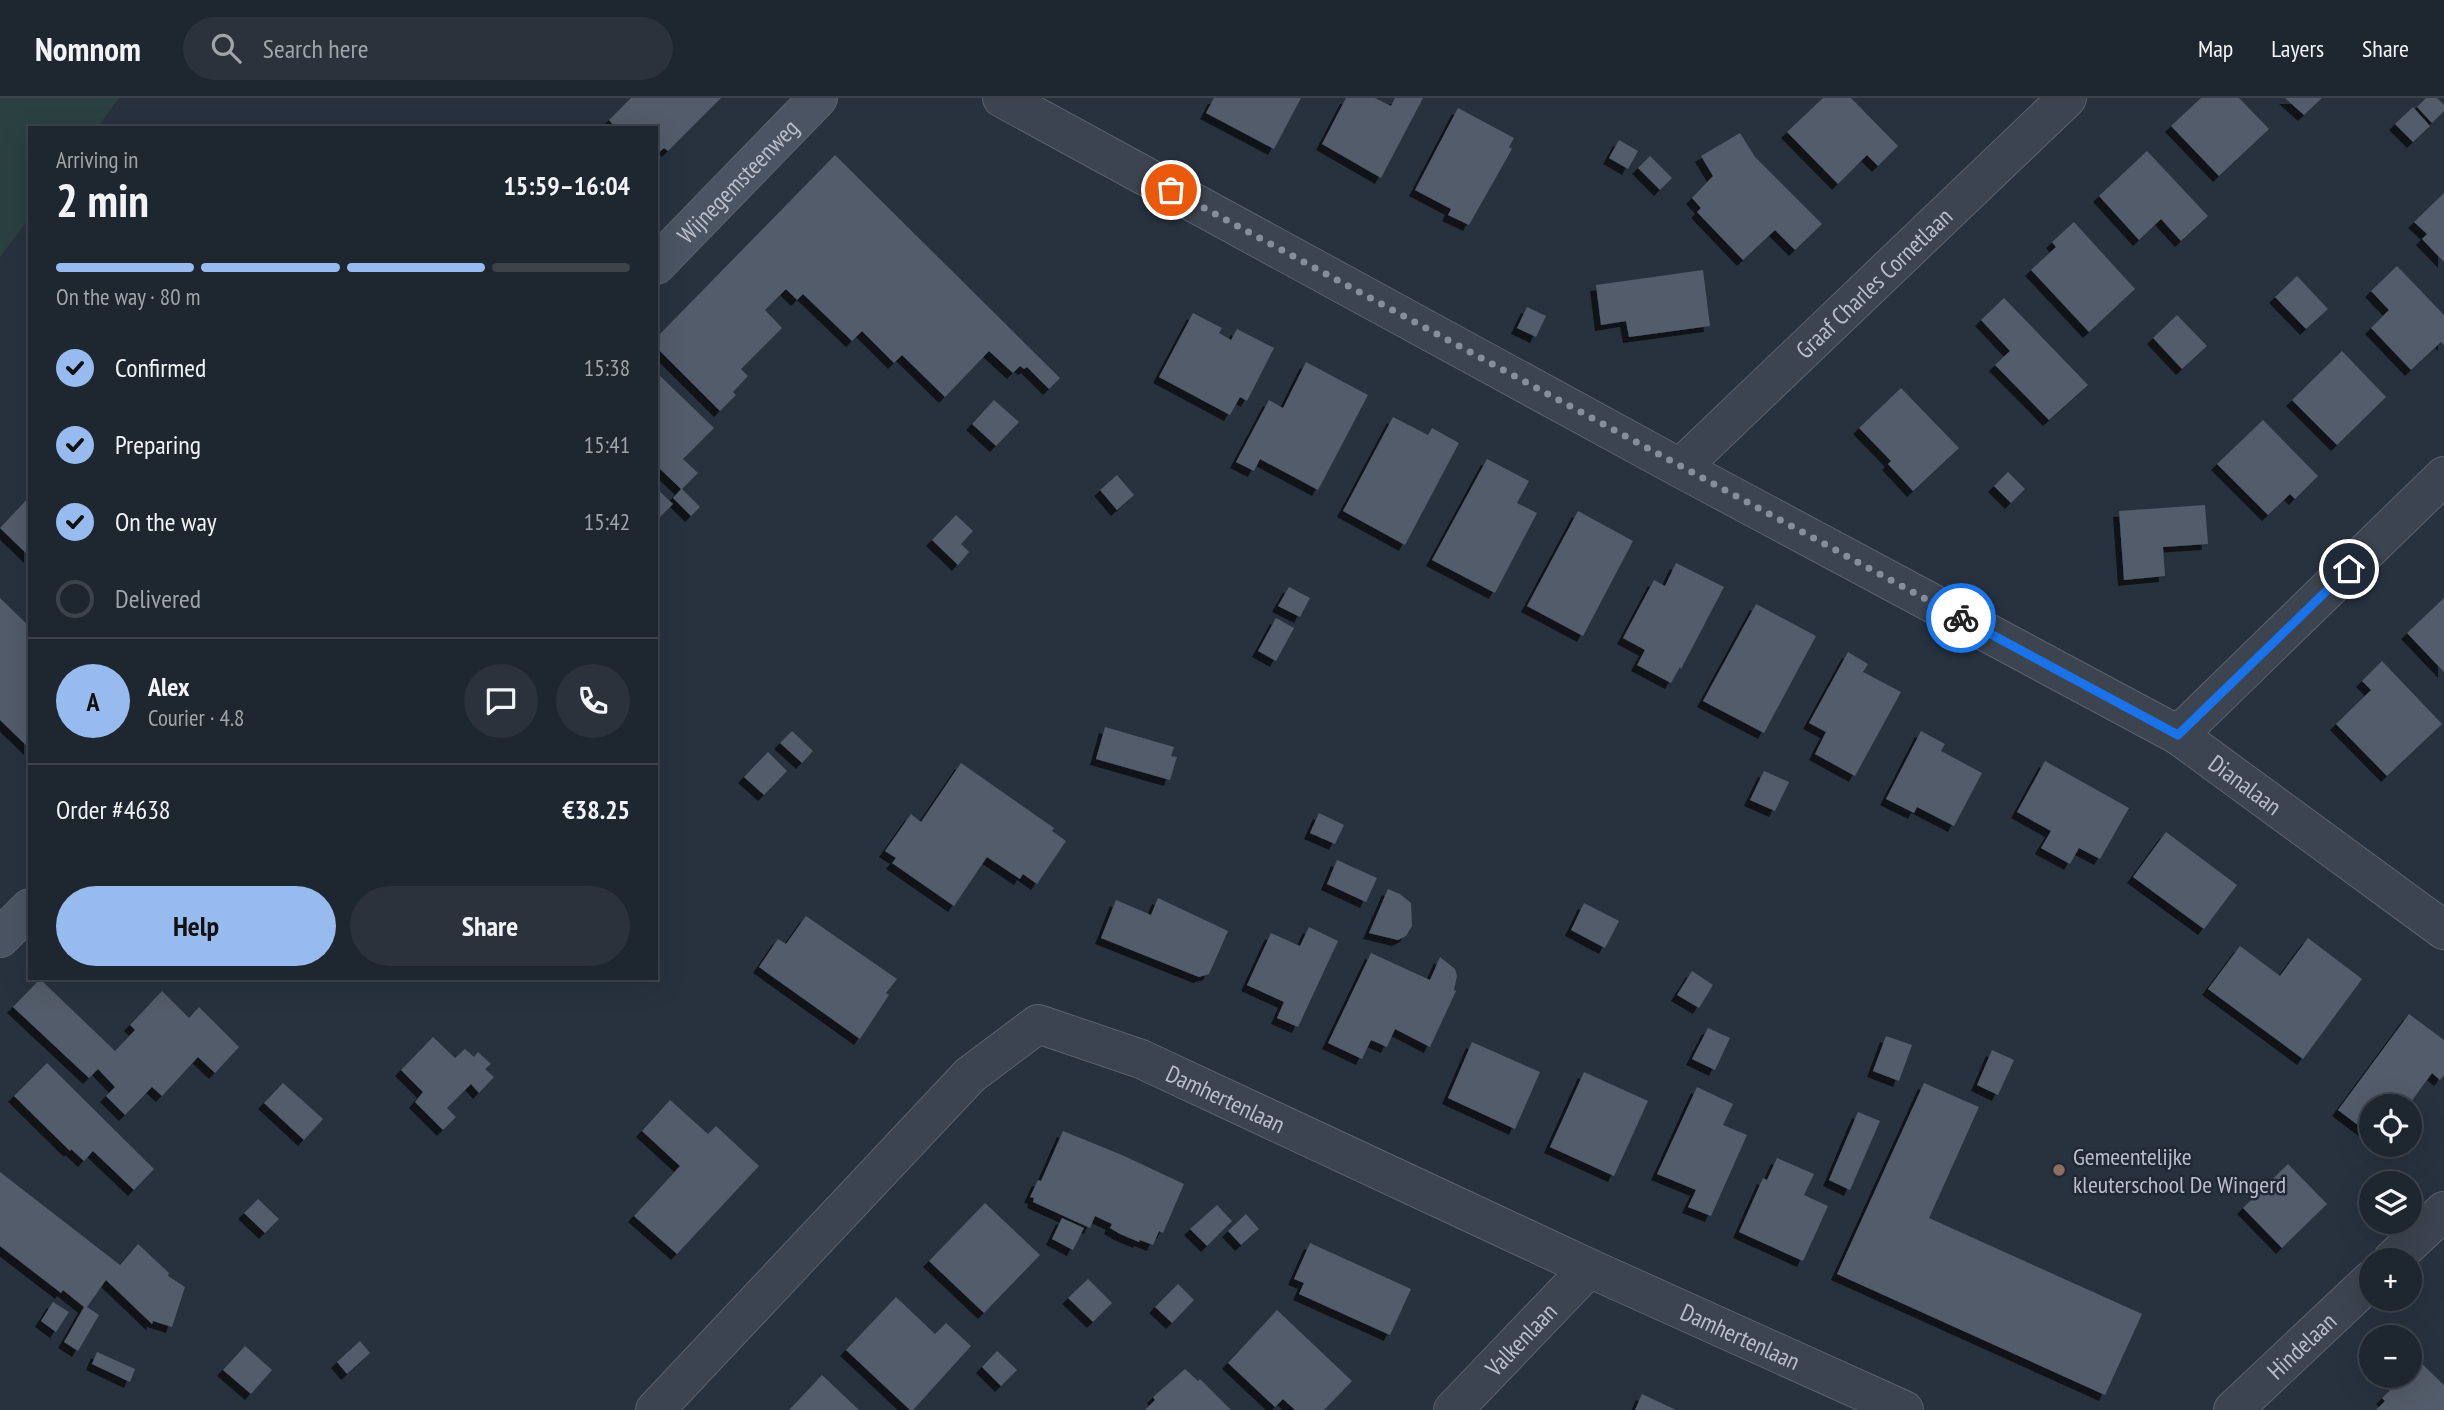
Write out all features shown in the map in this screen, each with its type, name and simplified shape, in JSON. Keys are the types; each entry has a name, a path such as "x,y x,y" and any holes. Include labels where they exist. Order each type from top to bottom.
{"street":[{"name":"Wijnegemsteenweg","path":"658,263 818,98"},
{"name":"Dianalaan","path":"1002,98 1680,468 2178,735 2444,930"},
{"name":"Graaf Charles Cornetlaan","path":"1680,468 2067,98"},
{"path":"2178,735 2444,476"},
{"path":"0,938 28,910"},
{"name":"Damhertenlaan","path":"655,1410 970,1075 1038,1024 1141,1059 1589,1268 1904,1410"},
{"path":"2405,1248 2444,1211"},
{"name":"Valkenlaan","path":"1453,1410 1589,1268"},
{"name":"Hindelaan","path":"2233,1410 2359,1291"}],"green space":[{"path":"0,98 119,98 98,126 28,126 28,220 0,257"}],"building":[{"path":"631,98 721,98 668,151 664,148 658,153 658,126 614,126 609,120"},
{"path":"1214,98 1301,98 1274,149 1206,113"},
{"path":"1346,98 1375,98 1391,106 1395,98 1423,98 1381,178 1322,144"},
{"path":"1823,98 1851,98 1898,146 1878,166 1867,155 1838,184 1787,132"},
{"path":"2201,98 2239,98 2269,129 2219,176 2171,126"},
{"path":"2285,98 2322,98 2304,115"},
{"path":"2426,98 2437,98 2444,105 2444,111 2432,123 2417,107"},
{"path":"2413,107 2430,126 2413,142 2395,124"},
{"path":"1458,108 1514,138 1509,147 1512,149 1469,225 1448,215 1451,209 1415,190"},
{"path":"1740,133 1755,157 1822,224 1795,250 1775,230 1743,260 1697,212 1701,208 1692,198 1713,176 1701,156"},
{"path":"1619,140 1638,151 1628,169 1609,158"},
{"path":"2147,151 2208,216 2181,241 2161,219 2139,240 2099,196"},
{"path":"835,155 1060,378 1049,389 1027,367 1024,369 1020,366 1013,373 989,351 945,397 902,355 894,363 862,331 852,341 803,294 797,300 786,289 765,310 782,328 741,369 748,376 733,392 736,395 720,411 658,349 658,336"},
{"path":"1650,156 1672,178 1660,190 1638,168"},
{"path":"2444,193 2444,262 2422,239 2427,234 2414,222"},
{"path":"2074,222 2135,289 2089,332 2031,270 2056,247 2052,242"},
{"path":"2397,266 2444,315 2444,345 2441,342 2411,370 2371,328 2389,310 2371,291"},
{"path":"1703,270 1710,326 1629,337 1626,321 1601,325 1596,285"},
{"path":"2297,276 2328,309 2306,329 2275,297"},
{"path":"2004,298 2088,385 2049,420 1995,365 2010,351 1981,320"},
{"path":"1527,307 1546,316 1536,337 1517,328"},
{"path":"1193,313 1222,328 1219,333 1231,340 1237,329 1274,348 1247,401 1240,397 1230,415 1159,377"},
{"path":"2177,315 2207,346 2182,369 2153,338"},
{"path":"2342,351 2386,397 2337,445 2292,400"},
{"path":"1306,362 1368,395 1318,490 1260,459 1254,471 1236,462 1269,400 1283,408"},
{"path":"658,374 714,428 683,459 698,473 682,489 700,507 691,516 673,498 681,489 658,467"},
{"path":"1901,388 1959,448 1913,491 1888,464 1891,461 1859,428"},
{"path":"994,400 1019,422 996,446 972,424"},
{"path":"1393,417 1428,435 1432,428 1459,443 1405,545 1343,511"},
{"path":"2263,420 2318,476 2295,499 2290,494 2268,515 2217,464"},
{"path":"1487,459 1529,481 1517,503 1537,513 1495,593 1432,560"},
{"path":"2008,472 2025,489 2011,503 1994,486"},
{"path":"1117,475 1134,495 1117,510 1100,490"},
{"path":"658,490 673,504 658,519"},
{"path":"28,498 28,555 0,528"},
{"path":"2205,505 2208,544 2163,547 2165,576 2124,580 2119,511"},
{"path":"1578,511 1633,541 1583,636 1527,606"},
{"path":"956,515 973,531 961,544 969,552 958,565 932,540"},
{"path":"1676,563 1724,587 1671,683 1637,665 1645,650 1623,638 1654,580 1665,586"},
{"path":"1289,587 1310,598 1300,617 1278,606"},
{"path":"0,598 28,625 28,747 0,720"},
{"path":"2444,598 2444,672 2407,633"},
{"path":"1756,604 1816,636 1764,733 1703,701"},
{"path":"1276,618 1294,628 1276,661 1258,651"},
{"path":"1848,652 1868,664 1863,672 1901,692 1855,776 1815,754 1826,732 1809,723"},
{"path":"2382,661 2442,724 2387,776 2336,724 2371,690 2362,681"},
{"path":"1105,727 1174,747 1171,756 1177,757 1170,780 1096,759"},
{"path":"792,731 813,751 802,763 780,743"},
{"path":"1921,731 1945,744 1941,751 1982,773 1954,826 1917,807 1914,813 1886,799"},
{"path":"768,752 787,771 764,795 744,777"},
{"path":"2045,761 2129,808 2100,859 2079,848 2070,864 2041,848 2051,831 2017,812"},
{"path":"961,763 1054,828 1052,831 1066,841 1037,884 1023,874 1020,879 987,857 954,906 892,863 896,858 885,851 911,814 921,822"},
{"path":"1764,771 1789,782 1775,811 1750,800"},
{"path":"1319,813 1344,825 1335,844 1310,833"},
{"path":"2166,832 2237,885 2204,929 2133,877"},
{"path":"1337,860 1377,878 1366,902 1327,884"},
{"path":"1388,889 1411,903 1412,926 1406,936 1398,940 1369,933"},
{"path":"1158,898 1228,931 1209,974 1199,977 1101,938 1116,900 1151,915"},
{"path":"1584,903 1619,921 1605,948 1571,930"},
{"path":"806,916 897,979 860,1039 759,967 778,939 786,944"},
{"path":"1309,927 1338,941 1298,1027 1277,1018 1284,1002 1247,985 1271,933 1300,946"},
{"path":"2308,938 2362,979 2303,1059 2208,989 2240,946 2280,976"},
{"path":"1371,953 1430,980 1440,957 1455,969 1456,991 1430,1047 1395,1029 1387,1047 1371,1040 1362,1059 1328,1043"},
{"path":"1692,971 1713,985 1699,1008 1677,995"},
{"path":"41,980 115,1051 135,1030 130,1025 162,991 189,1018 199,1007 239,1047 215,1073 198,1057 162,1096 152,1087 125,1115 106,1096 115,1087 98,1069 89,1078 13,1007"},
{"path":"2409,1014 2444,1040 2444,1075 2440,1080 2432,1073 2417,1094 2359,1094 2359,1126 2338,1110"},
{"path":"1708,1028 1730,1038 1715,1070 1692,1059"},
{"path":"1886,1036 1912,1045 1899,1081 1873,1071"},
{"path":"433,1037 455,1058 465,1049 474,1057 478,1052 491,1064 485,1069 494,1077 479,1093 471,1084 447,1108 456,1117 443,1130 415,1102 423,1092 401,1070"},
{"path":"1472,1042 1540,1072 1515,1129 1448,1098"},
{"path":"1992,1050 2014,1060 1998,1095 1977,1085"},
{"path":"47,1063 154,1169 134,1190 93,1151 84,1161 71,1149 70,1151 14,1096"},
{"path":"1584,1072 1648,1101 1614,1176 1550,1147"},
{"path":"283,1083 323,1119 304,1140 264,1103"},
{"path":"1924,1083 1979,1107 1929,1218 2142,1314 2105,1395 1837,1274"},
{"path":"1697,1087 1733,1104 1723,1125 1747,1135 1711,1216 1688,1207 1696,1190 1657,1174"},
{"path":"670,1100 708,1134 716,1126 759,1166 677,1254 634,1216 680,1166 642,1131"},
{"path":"1858,1112 1880,1121 1850,1190 1829,1180"},
{"path":"1063,1131 1184,1184 1163,1233 1159,1231 1153,1245 1120,1234 1110,1228 1112,1224 1095,1216 1090,1228 1033,1202 1034,1198 1030,1197 1038,1180 1041,1181"},
{"path":"1777,1158 1814,1174 1804,1195 1828,1206 1803,1261 1739,1232 1763,1178 1767,1180"},
{"path":"2288,1164 2327,1204 2282,1248 2243,1208"},
{"path":"0,1172 120,1265 138,1244 169,1273 168,1276 185,1287 172,1327 153,1321 152,1324 106,1280 87,1307 99,1315 78,1351 64,1342 84,1307 63,1290 61,1293 0,1246"},
{"path":"258,1199 279,1219 265,1233 244,1213"},
{"path":"985,1203 1040,1255 984,1313 929,1261"},
{"path":"1217,1205 1232,1221 1207,1246 1190,1229"},
{"path":"1246,1214 1259,1229 1241,1245 1228,1231"},
{"path":"1062,1218 1084,1228 1073,1250 1052,1239"},
{"path":"1310,1243 1411,1289 1390,1335 1299,1294 1304,1283 1294,1279"},
{"path":"1088,1279 1112,1303 1093,1322 1068,1298"},
{"path":"1178,1284 1194,1300 1172,1323 1155,1307"},
{"path":"896,1297 935,1334 946,1323 971,1346 913,1410 846,1350"},
{"path":"53,1302 69,1312 56,1332 41,1321"},
{"path":"1277,1310 1352,1381 1324,1410 1295,1410 1283,1399 1275,1407 1228,1363"},
{"path":"360,1341 370,1353 347,1374 337,1362"},
{"path":"245,1346 272,1370 251,1394 223,1370"},
{"path":"997,1351 1017,1370 1001,1386 982,1367"},
{"path":"97,1352 135,1369 130,1382 92,1364"},
{"path":"2422,1364 2444,1385 2444,1410 2376,1410 2385,1401 2382,1398 2392,1388 2422,1388"},
{"path":"1185,1369 1198,1381 1200,1379 1231,1410 1145,1410 1155,1400 1153,1397"},
{"path":"822,1375 859,1410 789,1410"},
{"path":"1642,1394 1676,1410 1635,1410"}],"way so far":[{"path":"1171,190 1961,618"}],"place":[{"name":"Gemeentelijke kleuterschool De Wingerd","path":"2059,1170"}],"route":[{"path":"1961,618 2178,735 2349,569"}]}
